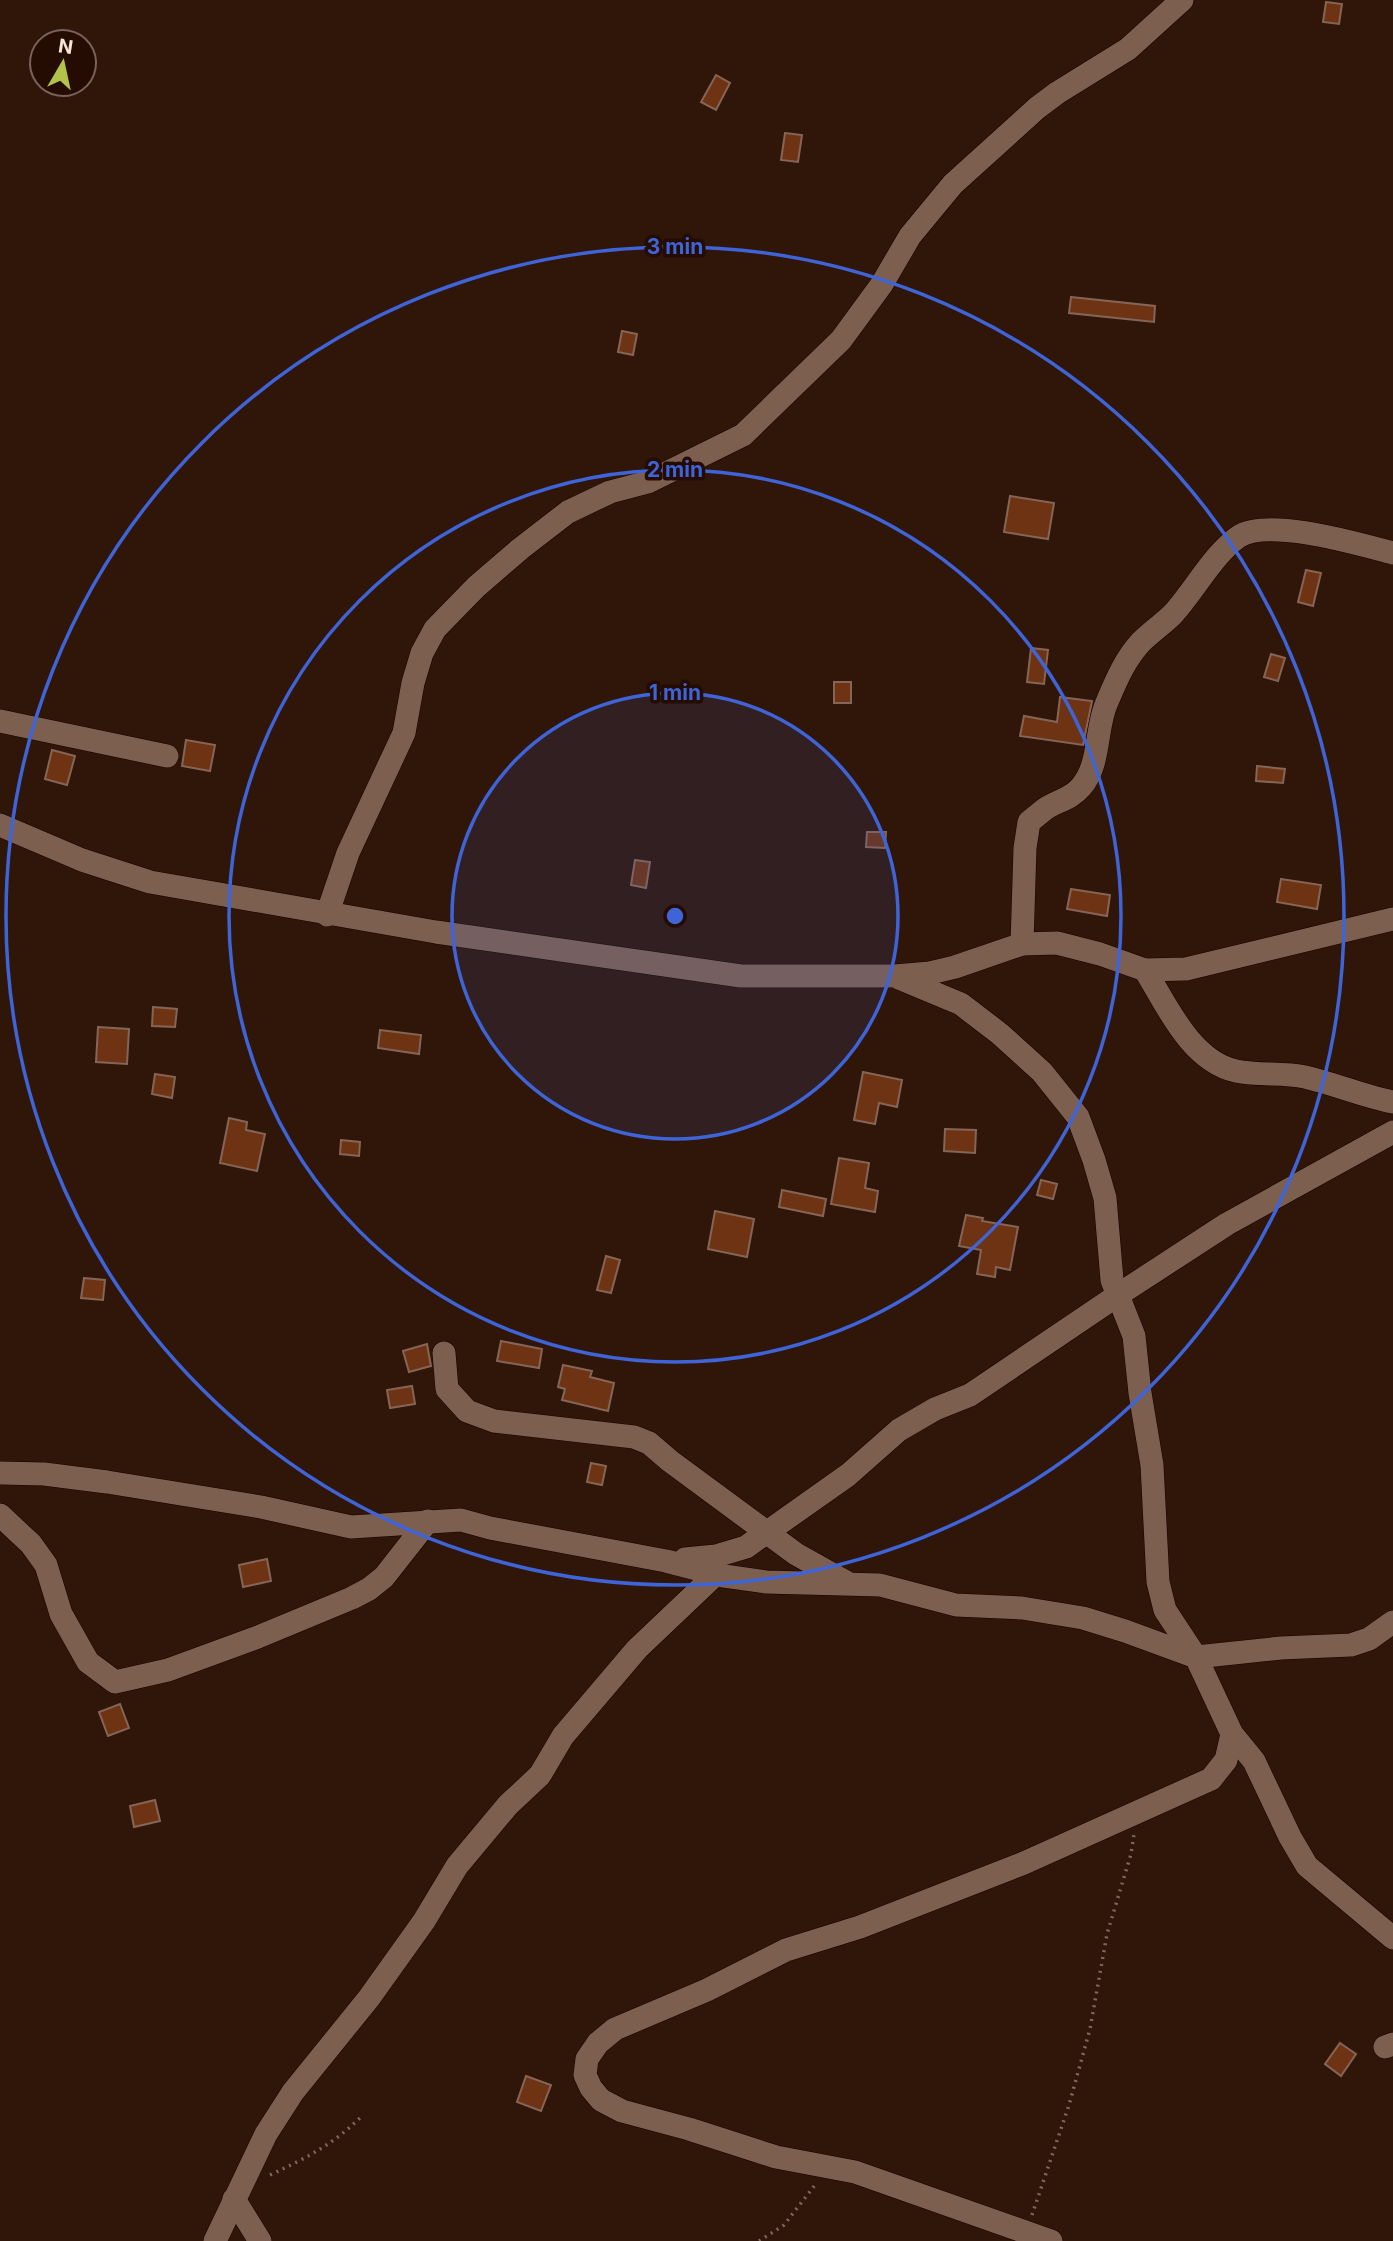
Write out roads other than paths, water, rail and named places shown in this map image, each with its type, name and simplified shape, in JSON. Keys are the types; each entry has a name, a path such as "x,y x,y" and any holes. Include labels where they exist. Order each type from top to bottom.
{"street":[{"path":"327,915 348,853 407,726 422,653 435,629 502,564 568,512 610,492 649,482 743,435 841,340 875,294 911,236 953,184 1037,108 1128,49 1182,0"},
{"path":"1022,944 1025,848 1029,822 1047,808 1069,798 1080,788 1090,774 1105,708 1121,670 1140,643 1172,614 1236,538 1262,529 1289,529 1393,553"},
{"path":"0,721 167,756"},
{"path":"0,825 82,860 150,882 327,915 741,976 895,976 930,973 1022,944 1056,943 1100,954 1144,971 1186,969 1393,919"},
{"path":"1144,971 1192,1044 1211,1060 1232,1071 1303,1077 1393,1102"},
{"path":"895,976 961,1004 991,1027 1042,1072 1078,1117 1105,1198 1112,1280 1135,1336 1140,1393 1152,1465 1158,1582 1165,1610 1196,1657 1232,1734 1254,1761 1307,1866 1393,1938"},
{"path":"666,1561 716,1556 746,1547 848,1475 900,1430 935,1409 971,1395 1227,1224 1393,1132"},
{"path":"443,1353 447,1389 467,1411 494,1421 634,1437 649,1443 796,1554 849,1583"},
{"path":"0,1473 44,1474 107,1482 261,1507 351,1527 461,1520 490,1528 666,1561 716,1574 766,1582 880,1585 956,1605 1022,1608 1083,1618 1125,1630 1196,1657 1281,1648 1351,1645 1369,1639 1393,1622"},
{"path":"0,1515 31,1544 46,1565 61,1614 88,1662 114,1682 168,1670 352,1598 384,1577 428,1521"},
{"path":"215,2241 266,2134 293,2092 377,1987 424,1921 457,1866 508,1805 540,1775 563,1736 631,1655 716,1574"},
{"path":"1051,2241 855,2172 776,2157 622,2111 601,2100 591,2088 586,2075 587,2059 598,2043 615,2029 707,1990 786,1951 860,1927 1024,1863 1211,1779 1226,1760 1232,1734"},
{"path":"234,2199 260,2241"}]}
